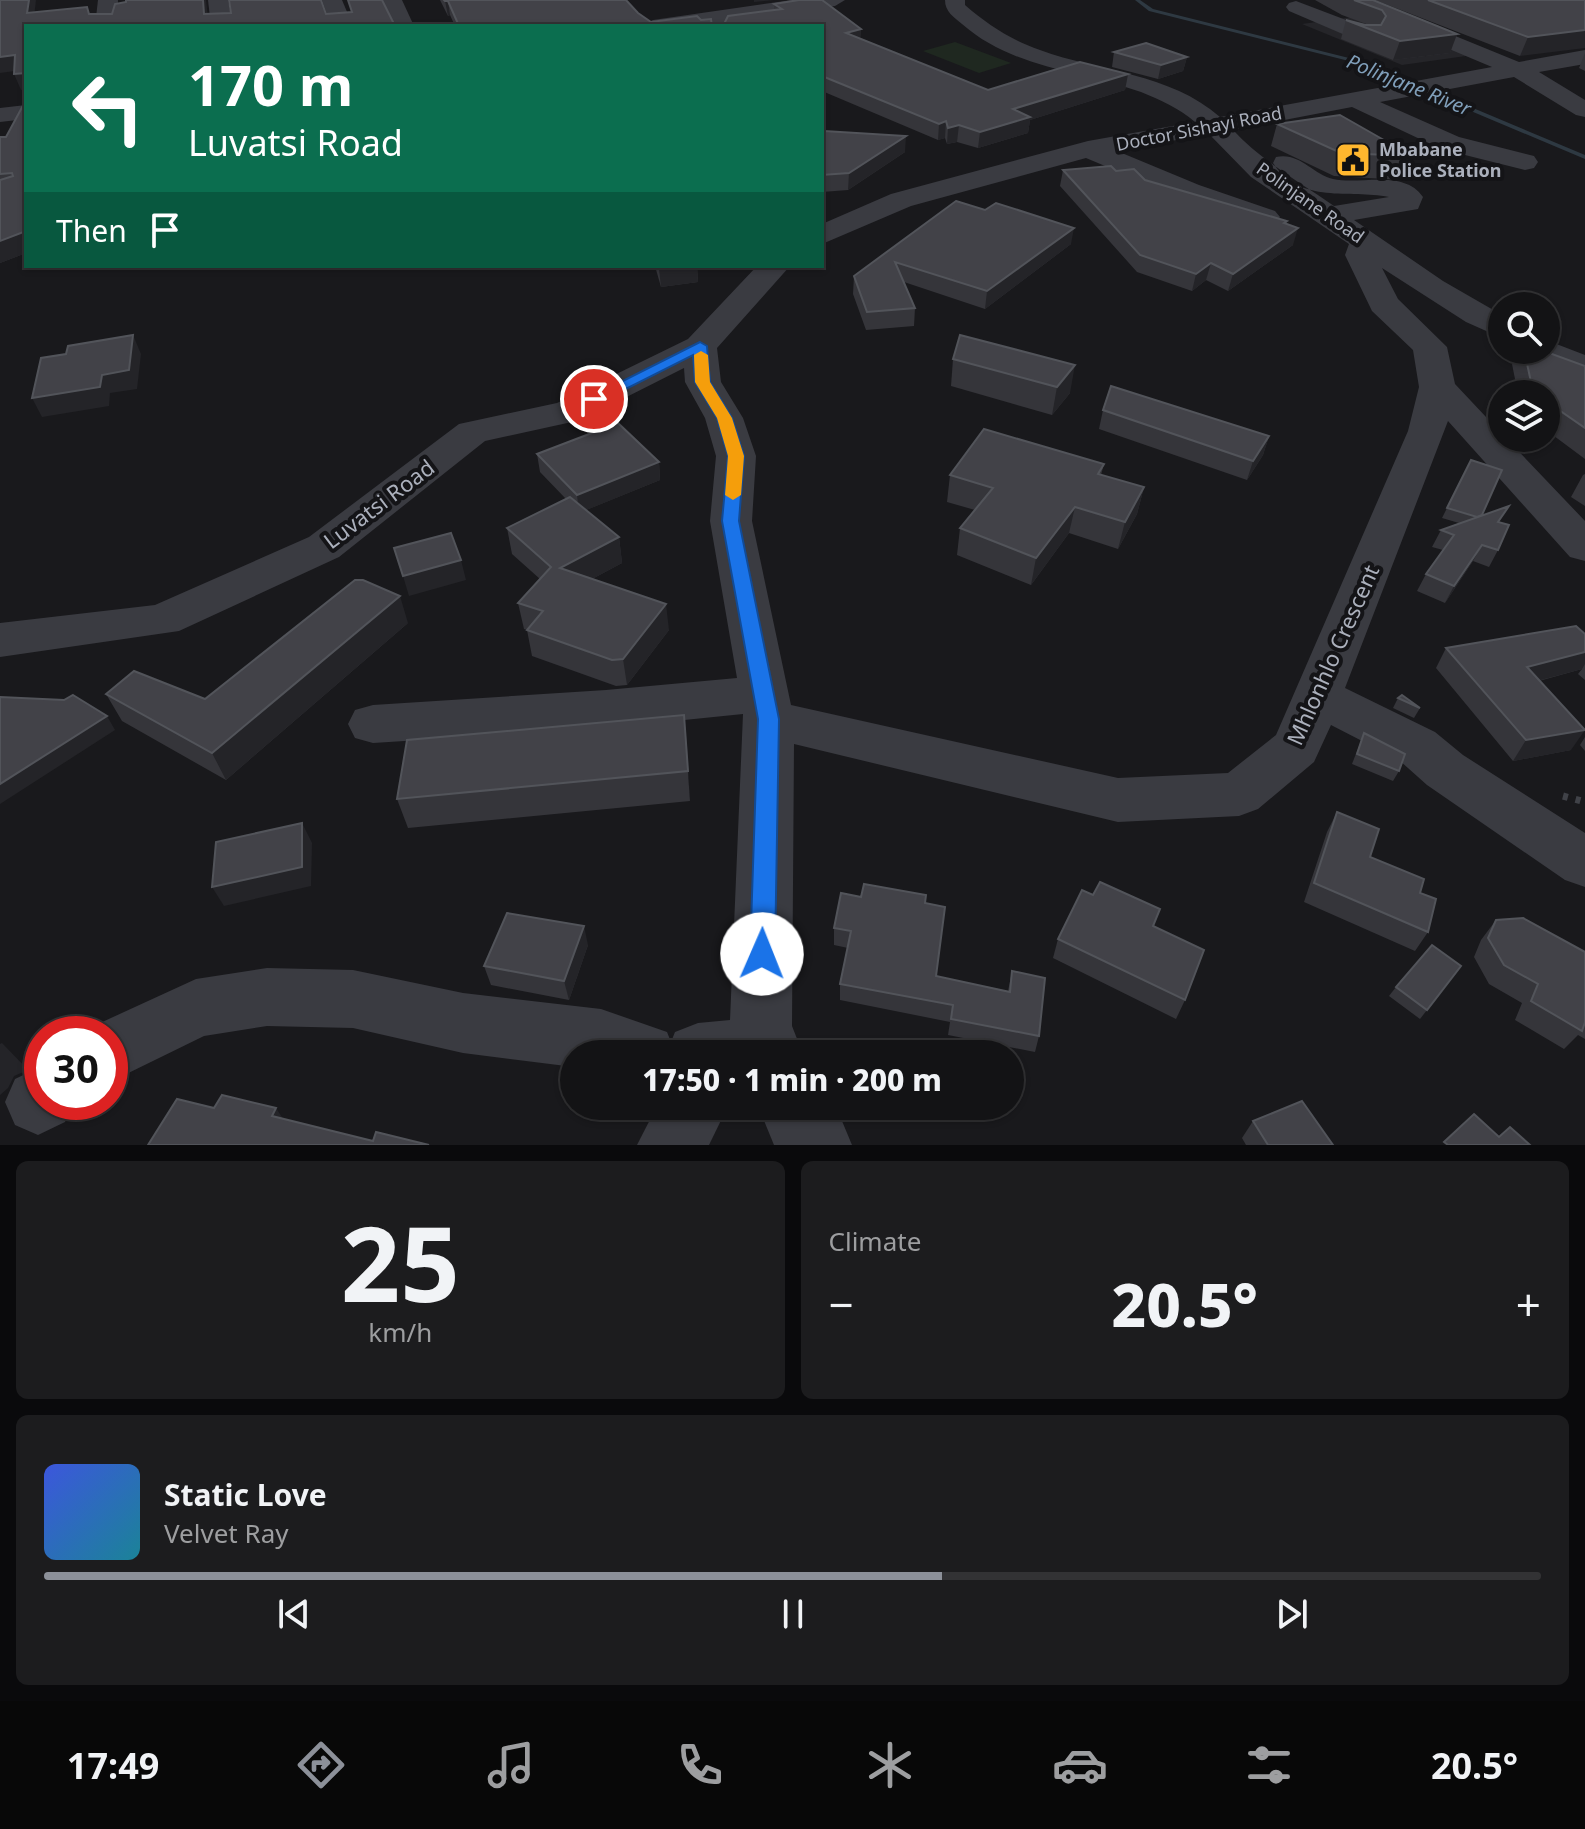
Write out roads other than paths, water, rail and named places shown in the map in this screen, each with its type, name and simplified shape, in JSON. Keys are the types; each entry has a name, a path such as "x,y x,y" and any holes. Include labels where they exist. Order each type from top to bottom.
{"street":[{"path":"106,24 108,0"},
{"path":"218,0 222,24"},
{"path":"332,0 341,24"},
{"path":"392,0 402,24"},
{"path":"665,24 774,5 835,0"},
{"name":"Polinjane Road","path":"955,0 955,7 970,23 1003,44 1039,60 1139,84 1178,99 1230,133 1253,165 1458,306 1488,321"},
{"path":"1286,4 1319,9 1349,6 1520,71 1585,110"},
{"path":"1349,6 1389,29"},
{"path":"1319,9 1367,36"},
{"name":"Doctor Sishayi Road","path":"824,234 901,200 1088,149 1230,133 1353,99 1585,57"},
{"path":"1353,99 1450,143 1525,162"},
{"path":"0,115 24,112"},
{"path":"1230,133 1317,123"},
{"path":"1230,133 1310,179 1330,186 1401,191 1409,197 1408,203 1396,207 1328,216"},
{"path":"1088,149 1150,176 1265,217"},
{"path":"824,203 901,200"},
{"name":"Mhlonhlo Crescent","path":"373,724 606,709 766,706 1118,800 1239,794 1296,748 1427,431 1437,387 1430,347 1384,304 1360,255 1365,242"},
{"path":"741,1040 766,706 731,521 736,456 724,418 703,382 700,346 772,268"},
{"name":"Luvatsi Road","path":"0,640 163,620 324,547 472,432 568,412 700,346"},
{"path":"1560,357 1585,369"},
{"path":"1437,387 1585,547"},
{"path":"1318,696 1417,746 1445,770 1585,863"},
{"path":"128,1042 196,1008 267,997 353,999 463,1023 601,1040"},
{"path":"671,1145 686,1120"},
{"path":"797,1120 818,1145"}],"waterway":[{"name":"Polinjane River","path":"1137,0 1151,10 1359,62 1585,157"}],"place":[{"name":"Mbabane Police Station","path":"1353,160"}]}
